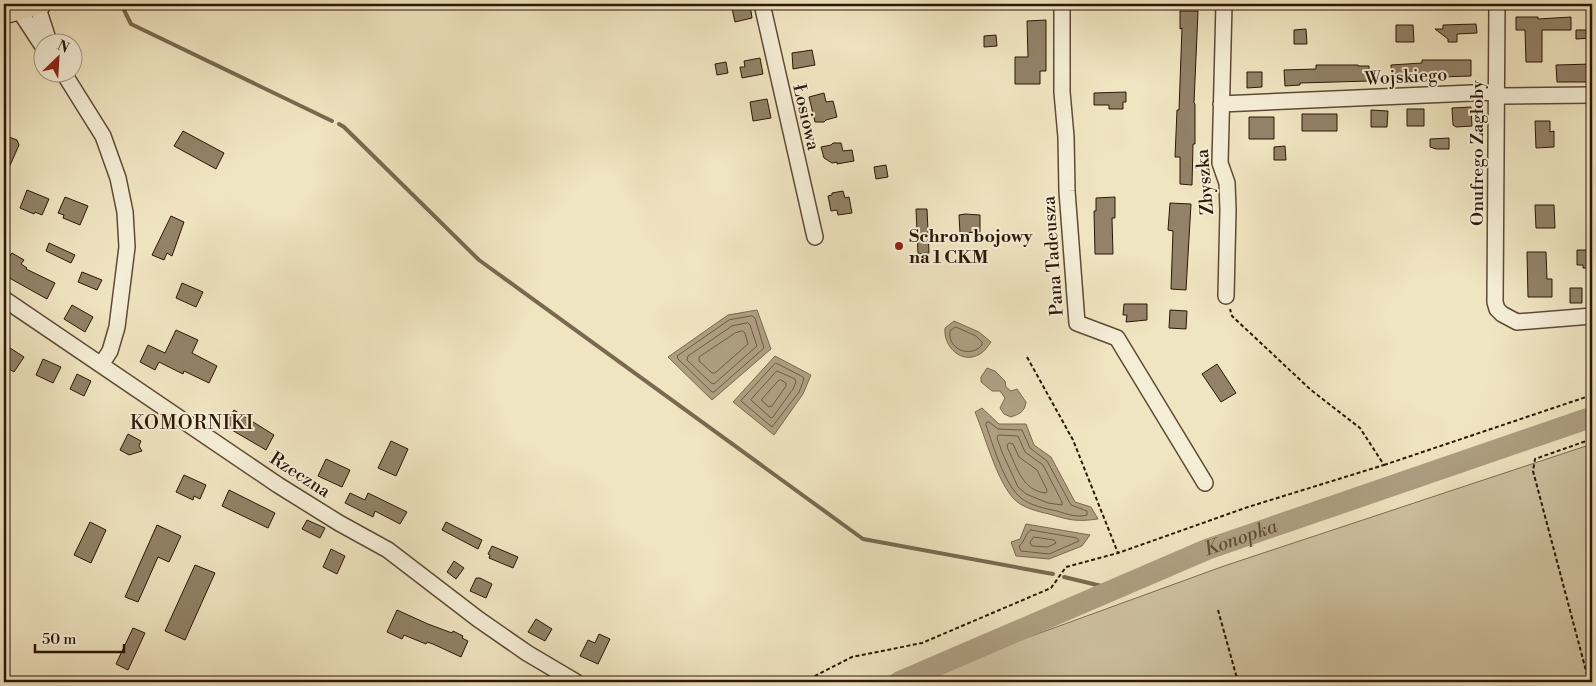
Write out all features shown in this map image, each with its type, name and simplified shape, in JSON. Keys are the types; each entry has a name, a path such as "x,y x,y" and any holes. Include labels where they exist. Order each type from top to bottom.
{"street":[{"name":"Łosiowa","path":"762,4 815,237"},
{"name":"Pana Tadeusza","path":"1062,4 1062,92 1068,201 1078,323 1117,338 1204,483"},
{"name":"Zbyszka","path":"1224,4 1220,163 1227,183 1226,296"},
{"name":"Onufrego Zagłoby","path":"1497,4 1495,302 1497,309 1517,322 1592,316"},
{"path":"25,8 42,32"},
{"path":"25,8 36,32"},
{"path":"69,82 103,136 118,178 125,212 128,247 117,327 110,351 101,365"},
{"name":"Wojskiego","path":"1221,104 1496,92 1503,96 1592,95"},
{"name":"Rzeczna","path":"4,299 278,484 388,550 478,619 527,653 576,682"}],"path":[{"path":"1226,296 1232,316 1311,390 1360,428 1384,465"},
{"path":"1027,357 1073,440 1118,553"},
{"path":"803,682 852,657 922,643 1051,588 1066,567 1118,553 1248,507 1384,465 1592,395"},
{"path":"1588,682 1533,471 1535,459 1592,439"},
{"path":"1218,610 1238,682"}],"shaded area":[{"path":"1592,444 1592,682 919,682 974,657 1224,566"}],"water":[{"path":"757,310 771,349 712,400 668,357 728,315"},
{"path":"954,321 979,332 991,342 980,354 973,357 960,356 950,347 945,335 945,328"},
{"path":"775,356 811,375 803,394 774,435 733,402"},
{"path":"987,368 995,371 1005,381 1006,387 1011,391 1017,389 1026,402 1024,408 1017,415 1011,417 1004,414 1000,408 1005,398 1000,391 992,391 981,382 981,377"},
{"path":"982,408 999,424 1026,424 1034,445 1051,457 1075,502 1091,507 1098,519 1073,520 1062,518 1027,507 1012,497 993,462 975,412"},
{"path":"1026,524 1090,535 1082,546 1049,559 1016,556 1011,542 1020,539"}],"building":[{"path":"731,4 750,4 752,18 735,22"},
{"path":"1180,11 1198,11 1194,103 1195,144 1193,144 1192,185 1180,184 1180,157 1175,157 1182,28 1180,29"},
{"path":"1516,17 1538,17 1538,19 1571,17 1571,30 1542,30 1542,62 1526,62 1525,30 1516,30"},
{"path":"1046,20 1046,71 1040,71 1040,84 1015,84 1015,57 1028,57 1027,21"},
{"path":"1476,24 1477,33 1457,34 1457,42 1448,42 1448,39 1435,29 1443,29 1443,25"},
{"path":"1396,25 1413,25 1414,42 1396,42"},
{"path":"1306,29 1307,44 1294,44 1294,30"},
{"path":"1576,30 1592,30 1592,38 1576,39"},
{"path":"996,35 997,46 984,47 984,36"},
{"path":"812,50 815,65 793,69 792,53"},
{"path":"760,58 763,74 742,78 740,67 745,67 744,61"},
{"path":"1422,60 1471,60 1471,76 1392,80 1391,65 1422,63"},
{"path":"726,62 728,73 717,75 715,64"},
{"path":"1592,64 1592,82 1557,82 1556,65"},
{"path":"1316,65 1369,66 1369,81 1300,83 1300,85 1285,86 1284,70 1316,69"},
{"path":"1247,72 1262,72 1262,87 1247,88"},
{"path":"1126,92 1126,102 1123,102 1123,109 1109,109 1109,105 1094,105 1094,93"},
{"path":"824,93 826,102 833,101 837,117 824,122 815,122 809,97"},
{"path":"767,99 771,118 753,121 750,102"},
{"path":"1471,107 1472,126 1456,127 1453,125 1452,108"},
{"path":"1407,109 1424,109 1424,126 1407,126"},
{"path":"1371,110 1388,111 1387,127 1371,127"},
{"path":"1302,114 1337,114 1337,131 1302,131"},
{"path":"1249,117 1274,117 1274,139 1249,139"},
{"path":"1535,121 1550,121 1550,132 1554,131 1554,147 1536,148"},
{"path":"183,131 224,153 216,169 174,146"},
{"path":"4,135 17,140 19,145 4,179"},
{"path":"1449,138 1449,149 1430,147 1430,139"},
{"path":"833,143 841,143 843,151 852,150 854,161 837,164 837,162 832,163 824,158 821,147"},
{"path":"1285,146 1286,160 1274,160 1274,147"},
{"path":"886,165 888,177 876,179 874,167"},
{"path":"27,190 49,199 42,215 20,208"},
{"path":"843,191 845,198 849,197 852,213 838,215 837,210 831,211 828,196 832,195 832,193"},
{"path":"65,197 88,206 80,225 63,218 64,215 58,213"},
{"path":"1115,197 1115,218 1112,218 1113,254 1095,254 1094,211 1096,211 1096,198"},
{"path":"1170,203 1191,204 1186,290 1171,289 1173,231 1168,230"},
{"path":"1535,205 1554,205 1555,228 1536,228"},
{"path":"916,209 927,209 929,253 918,254"},
{"path":"959,215 980,215 980,232 960,233"},
{"path":"171,216 184,222 172,256 167,253 164,260 152,255"},
{"path":"49,243 75,255 71,263 46,251"},
{"path":"1592,245 1592,268 1583,268 1583,265 1577,265 1577,250 1586,250"},
{"path":"1527,252 1546,252 1547,279 1552,279 1552,297 1528,297"},
{"path":"12,253 24,260 21,264 26,269 55,283 47,299 4,275 4,264"},
{"path":"82,272 102,280 97,290 78,282"},
{"path":"182,283 203,292 196,307 176,298"},
{"path":"1570,288 1582,288 1582,303 1570,303"},
{"path":"1124,304 1147,304 1147,320 1126,322 1127,315 1123,315"},
{"path":"72,305 93,317 85,332 64,319"},
{"path":"1170,310 1187,311 1186,329 1169,328"},
{"path":"176,330 198,340 192,353 217,366 209,383 184,371 183,374 159,362 155,370 140,362 148,345 165,353"},
{"path":"4,344 24,357 14,372 4,366"},
{"path":"43,359 61,367 53,383 36,375"},
{"path":"1217,364 1236,393 1221,402 1202,374"},
{"path":"77,374 91,381 84,396 70,389"},
{"path":"234,410 274,435 266,450 225,426"},
{"path":"128,434 141,441 139,446 142,451 129,455 120,450"},
{"path":"391,441 408,449 396,476 378,468"},
{"path":"326,459 350,470 342,487 318,476"},
{"path":"184,475 206,485 200,499 194,496 193,500 176,492"},
{"path":"229,490 275,513 268,528 222,506"},
{"path":"350,493 365,500 368,493 407,512 400,524 375,511 373,517 345,503"},
{"path":"307,520 325,528 320,538 302,529"},
{"path":"90,522 106,530 91,563 74,555"},
{"path":"446,522 482,540 478,549 442,530"},
{"path":"157,525 181,536 169,562 158,557 138,602 125,597"},
{"path":"492,546 518,557 513,568 489,558 490,555 488,554"},
{"path":"331,549 345,556 337,574 323,567"},
{"path":"454,561 464,568 456,579 447,572"},
{"path":"195,565 215,573 185,640 165,631"},
{"path":"476,578 492,584 486,598 470,591"},
{"path":"397,610 428,624 463,636 462,638 468,641 461,657 433,644 427,642 426,644 404,635 402,639 387,632"},
{"path":"536,619 552,629 545,641 528,632"},
{"path":"133,628 145,633 128,670 116,664"},
{"path":"599,634 610,639 598,664 580,656 588,640 595,643"}],"waterway":[{"path":"122,6 131,24 332,121"},
{"path":"339,124 479,260 863,539 1053,574"},
{"name":"Konopka","path":"899,682 1208,549 1592,417"},
{"path":"1064,577 1114,589"}],"place":[{"name":"Schron bojowy na 1 CKM","path":"899,246"}],"district":[{"name":"KOMORNIKI","path":"192,423"}]}
